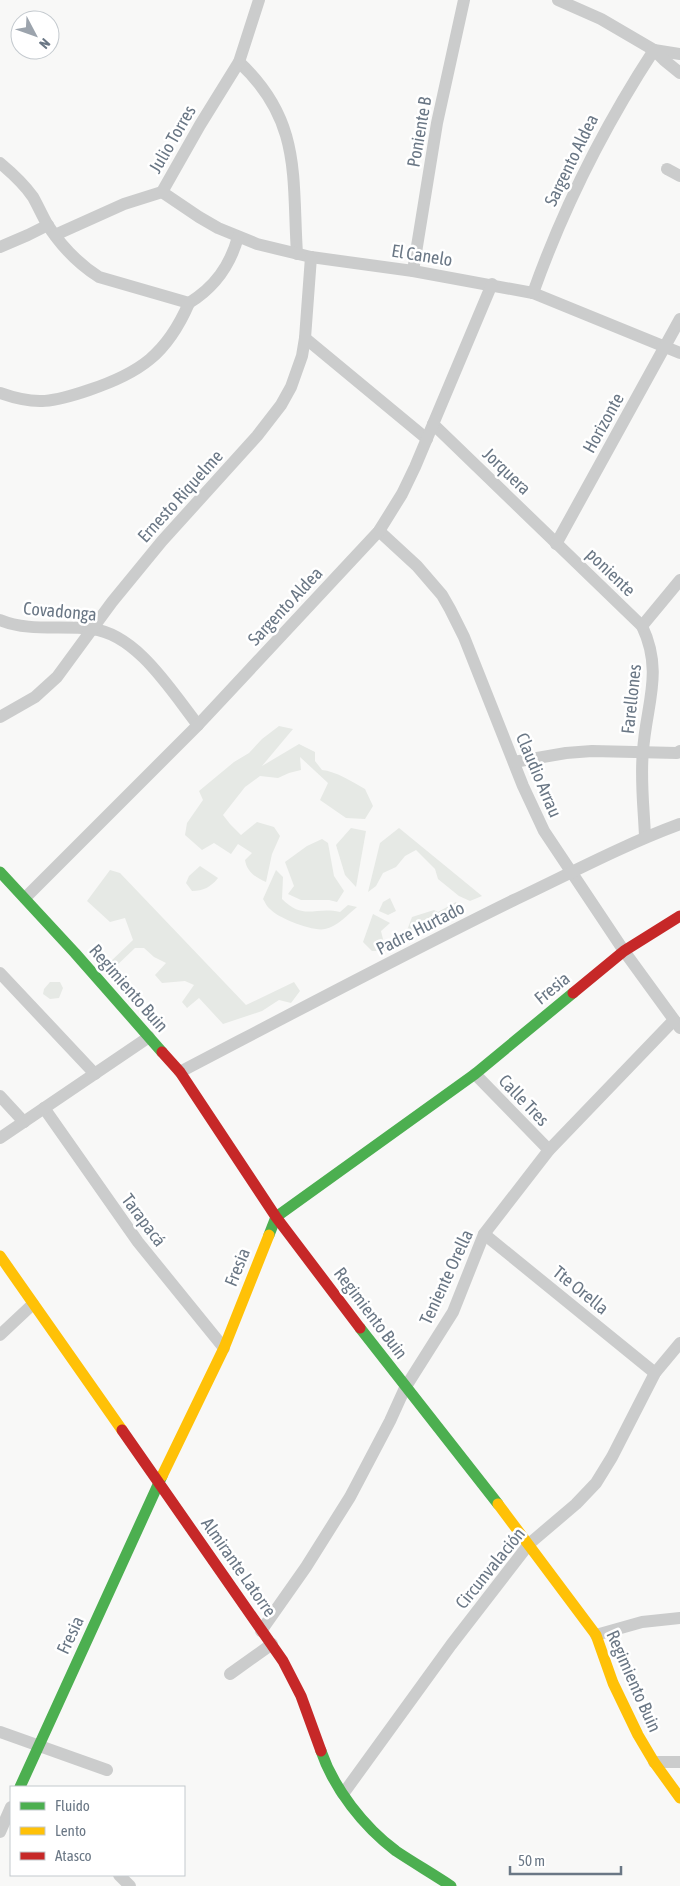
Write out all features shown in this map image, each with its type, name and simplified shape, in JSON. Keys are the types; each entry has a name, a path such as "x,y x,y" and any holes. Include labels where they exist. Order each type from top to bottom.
{"street":[{"name":"Julio Torres","path":"55,236 124,204 162,192 200,124 239,62 259,0"},
{"name":"Poniente B","path":"413,271 437,124 464,0"},
{"path":"558,0 601,18 654,50 680,73"},
{"path":"654,50 680,54"},
{"name":"Sargento Aldea","path":"533,293 579,180 611,119 654,50"},
{"path":"239,62 269,96 288,138 294,168 297,254"},
{"path":"0,163 13,174 32,196 55,236 75,260 99,277 189,303"},
{"path":"667,169 680,176"},
{"name":"El Canelo","path":"162,192 198,217 238,237 311,257 413,271 533,293 680,353"},
{"path":"0,247 48,225"},
{"path":"0,393 29,400 61,400 114,382 144,364 167,342 183,317 189,303 207,290 223,272 235,249 238,237"},
{"name":"Ernesto Riquelme","path":"0,717 34,697 57,676 112,602 162,541 270,421 291,387 302,356 311,257"},
{"name":"Sargento Aldea","path":"25,898 198,725 379,531 402,494 492,284"},
{"name":"Horizonte","path":"556,544 680,319"},
{"path":"305,338 426,439"},
{"name":"Jorquera","path":"433,424 556,544"},
{"name":"Claudio Arrau","path":"379,531 417,566 442,595 468,645 523,786 544,831 624,951 677,1024"},
{"name":"poniente","path":"556,544 642,626"},
{"path":"642,626 679,585"},
{"name":"Covadonga","path":"0,620 17,625 93,629 117,637 146,659 198,725"},
{"name":"Farellones","path":"642,626 651,647 654,670 642,752 646,837"},
{"path":"514,762 566,752 679,753"},
{"name":"Padre Hurtado","path":"180,1072 360,977 646,837 680,824"},
{"name":"Regimiento Buin","path":"0,872 180,1072 276,1217 406,1388 529,1544 596,1635 624,1707 654,1762 680,1798"},
{"name":"Fresia","path":"20,1786 158,1482 224,1348 276,1217 475,1074 624,951 680,916"},
{"path":"0,973 95,1074"},
{"name":"Teniente Orella","path":"261,1631 306,1567 345,1505 406,1388 453,1312 484,1234 549,1150 677,1024"},
{"path":"0,1138 149,1037"},
{"name":"Calle Tres","path":"475,1074 549,1150"},
{"path":"0,1096 24,1122"},
{"name":"Tarapacá","path":"44,1108 138,1242 224,1348"},
{"name":"Tte Orella","path":"484,1234 656,1373"},
{"name":"Almirante Latorre","path":"0,1256 261,1631 272,1644 297,1687 322,1755 343,1794 382,1839 451,1886"},
{"path":"0,1335 33,1304"},
{"name":"Circunvalación","path":"343,1794 451,1645 529,1544 576,1504 596,1483 612,1458 656,1373 680,1343"},
{"path":"596,1635 642,1622 680,1618"},
{"path":"230,1674 272,1644"},
{"path":"0,1732 107,1770"},
{"path":"654,1762 680,1762"},
{"path":"0,1832 10,1811"},
{"path":"120,1876 130,1886"}],"shaded area":[{"path":"279,726 293,729 262,766 299,744 315,752 315,761 322,770 350,780 365,789 373,806 365,819 346,818 320,800 328,783 300,757 301,770 278,778 260,776 245,787 223,815 241,835 257,822 274,827 280,836 272,854 266,882 250,871 245,860 252,853 238,844 231,854 214,843 202,850 185,835 187,823 203,800 199,791 234,762 249,753 262,739"},
{"path":"351,828 366,831 356,887 345,875 336,845"},
{"path":"399,828 482,896 470,901 459,896 438,879 435,869 416,850 405,856 396,867 383,873 376,886 368,892 380,843"},
{"path":"322,839 328,843 334,876 344,891 337,902 329,900 301,900 288,894 294,886 285,862 307,846"},
{"path":"200,866 218,878 206,888 192,891 186,883 189,876"},
{"path":"110,870 120,873 246,1005 294,982 300,991 291,1003 279,1000 262,1011 223,1024 199,998 187,1008 182,1002 194,985 185,981 162,983 155,975 166,963 154,957 144,948 135,948 113,969 108,964 133,940 125,918 110,922 87,901"},
{"path":"276,870 283,877 282,899 290,906 303,911 340,912 348,905 357,907 338,923 325,929 312,928 288,920 274,913 263,899"},
{"path":"390,898 396,911 388,915 379,911 383,902"},
{"path":"456,902 461,911 405,936 412,917 434,910 438,912"},
{"path":"373,914 390,923 381,931 386,951 372,951 363,942"},
{"path":"50,982 60,982 63,988 59,998 50,999 43,994 44,989"}],"traffic: fast":[{"path":"0,872 75,953 162,1052"},
{"path":"269,1235 276,1217 475,1074 573,993"},
{"path":"360,1328 498,1504"},
{"path":"20,1786 162,1476"},
{"path":"321,1751 342,1793 373,1831 396,1851 451,1886"}],"traffic: slow":[{"path":"162,1476 224,1348 269,1235"},
{"path":"0,1256 122,1430"},
{"path":"498,1504 596,1635 613,1683 638,1735 654,1762 680,1798"}],"traffic: jam":[{"path":"573,993 624,951 680,916"},
{"path":"162,1052 180,1072 276,1217 360,1328"},
{"path":"122,1430 283,1661 301,1696 321,1751"}]}
